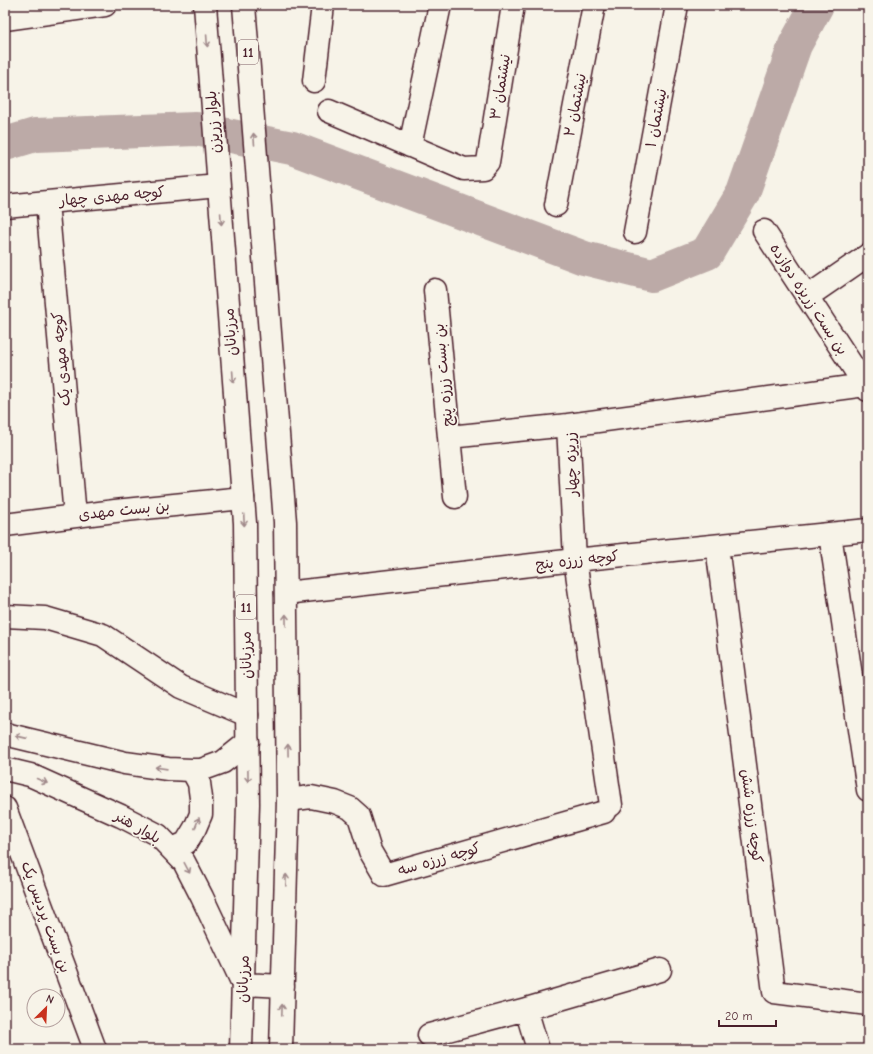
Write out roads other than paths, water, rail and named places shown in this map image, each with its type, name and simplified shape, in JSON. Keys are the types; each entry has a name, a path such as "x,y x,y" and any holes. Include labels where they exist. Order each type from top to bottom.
{"street":[{"path":"5,19 105,5"},
{"name":"بلوار زریزن","path":"205,5 218,176"},
{"name":"11","path":"244,5 284,522 288,800 281,1049"},
{"path":"314,81 323,5"},
{"path":"329,111 410,146 440,5"},
{"name":"نيشتمان ۳","path":"410,146 464,169 483,168 488,162 513,5"},
{"name":"نيشتمان ۲","path":"556,205 594,5"},
{"name":"نيشتمان ۱","path":"635,232 677,5"},
{"name":"کوچه مهدی چهار","path":"5,206 47,202 218,176"},
{"name":"مرزبانان","path":"218,176 245,523 248,804 241,1049"},
{"name":"کوچه مهدی یک","path":"47,202 75,516"},
{"name":"بن بست زریزه دوازده","path":"764,231 867,386"},
{"path":"807,297 868,255"},
{"name":"بن بست زرزه پنج","path":"435,290 449,437 568,425"},
{"name":"زریزه چهار","path":"608,808 575,560 568,425 867,386"},
{"path":"449,437 455,497"},
{"name":"بن بست مهدی","path":"5,525 116,511 243,498"},
{"name":"کوچه زرزه پنج","path":"286,593 575,560 868,530"},
{"path":"830,534 868,790"},
{"name":"کوچه زرزه شش","path":"717,546 774,992 868,1004"},
{"path":"5,616 45,618 103,636 181,687 247,715"},
{"path":"5,734 125,763 168,769 192,770 201,770 223,762 248,742"},
{"name":"بلوار هنر","path":"5,769 30,775 121,816 158,835 184,862 243,984"},
{"path":"172,849 186,843 195,828 200,814 201,798 199,783 192,770"},
{"name":"کوچه زرزه سه","path":"288,800 311,797 335,802 350,808 358,816 370,850 384,875 608,808"},
{"name":"بن بست پردیس یک","path":"5,808 95,1049"},
{"path":"429,1035 526,1009 660,970"},
{"path":"243,984 283,986"},
{"path":"526,1009 538,1049"}],"waterway":[{"path":"5,144 35,135 196,129 292,148 584,258 652,275 707,253 743,193 795,45 817,5"}]}
